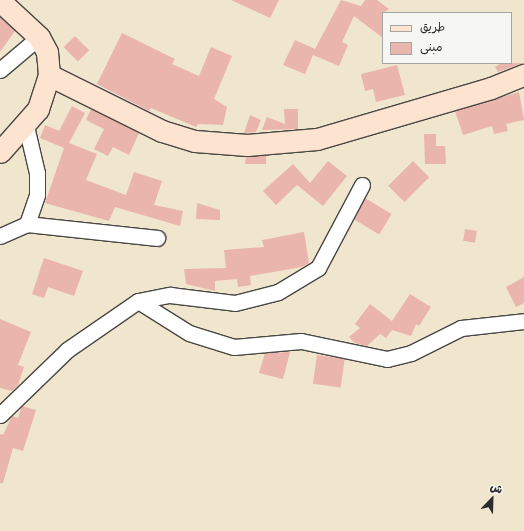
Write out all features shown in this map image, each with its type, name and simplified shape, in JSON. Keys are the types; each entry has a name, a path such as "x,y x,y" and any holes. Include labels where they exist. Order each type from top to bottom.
{"street":[{"path":"0,1 39,37 47,52 49,75 38,109 26,126 0,152"},
{"path":"0,70 39,37"},
{"path":"49,75 162,131 195,141 247,145 318,139 491,88 524,75"},
{"path":"26,126 37,173 37,195 27,224"},
{"path":"0,415 67,350 138,301 170,295 235,303 278,292 318,268 362,184"},
{"path":"0,236 27,224 157,238"},
{"path":"138,301 189,333 234,347 301,341 387,359 412,353 461,328 524,321"}],"building":[{"path":"231,0 279,0 270,18"},
{"path":"341,0 361,6 365,0 377,0 389,9 382,12 382,37 354,16 342,42 348,45 339,66 313,55 305,74 283,65 295,40 315,49"},
{"path":"0,17 15,31 0,52"},
{"path":"122,33 175,59 172,64 199,76 211,47 232,56 214,99 227,107 223,125 198,124 196,127 151,108 149,111 97,84"},
{"path":"75,36 89,50 78,61 64,47"},
{"path":"523,63 498,72 495,67 500,64"},
{"path":"397,65 405,95 376,102 373,89 365,91 361,74"},
{"path":"519,92 524,120 506,124 508,131 494,134 492,126 463,135 455,111"},
{"path":"72,106 85,113 69,143 97,154 86,180 126,195 134,172 162,181 154,205 183,211 180,226 115,207 109,221 45,203 64,148 40,138 45,125 59,131"},
{"path":"91,109 139,133 129,155 113,147 108,156 94,149 104,129 86,120"},
{"path":"284,109 298,109 298,129 262,130 267,117 285,124"},
{"path":"250,115 261,120 256,132 244,133"},
{"path":"424,134 436,134 436,146 445,146 446,164 425,164"},
{"path":"266,155 266,164 245,164 246,157"},
{"path":"328,161 347,176 323,206 297,185 276,205 263,191 293,164 310,183"},
{"path":"413,161 429,177 405,202 388,186"},
{"path":"365,198 392,214 379,235 353,219"},
{"path":"197,203 220,210 220,220 196,219"},
{"path":"465,229 477,231 475,243 463,241"},
{"path":"304,232 309,263 302,267 250,276 251,285 238,287 237,279 215,281 215,291 186,284 184,269 226,268 224,250 264,247 262,240"},
{"path":"44,258 83,271 74,296 48,287 44,298 32,294"},
{"path":"524,277 524,303 516,307 506,287"},
{"path":"410,294 431,307 419,326 416,324 411,336 392,330 386,338 380,334 367,346 355,343 349,337 360,328 355,324 370,304 392,321"},
{"path":"0,319 31,332 18,365 24,367 18,385 12,391 0,388"},
{"path":"290,352 283,379 259,373 265,353"},
{"path":"317,355 345,359 341,388 313,384"},
{"path":"22,406 36,410 23,451 13,448 3,483 0,483 0,434 3,435 12,416 18,418"}]}
